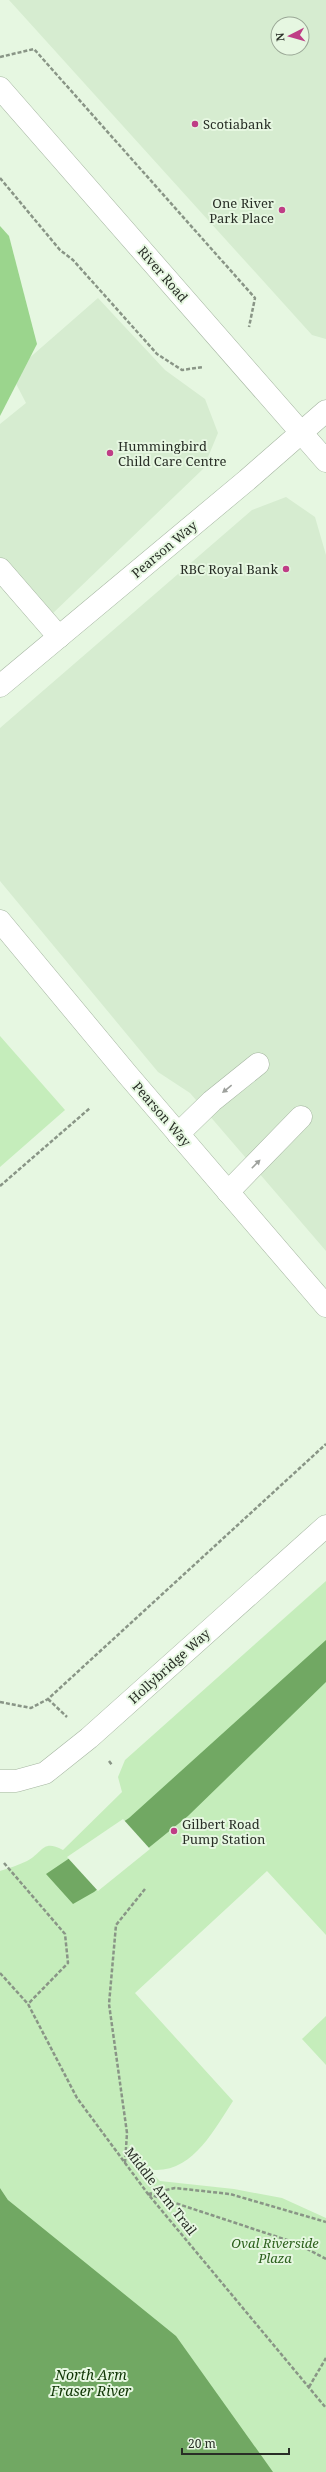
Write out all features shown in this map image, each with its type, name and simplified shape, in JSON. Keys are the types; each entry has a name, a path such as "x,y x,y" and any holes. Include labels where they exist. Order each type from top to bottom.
{"street":[{"name":"River Road","path":"0,88 326,461"},
{"name":"Pearson Way","path":"0,686 326,410"},
{"path":"0,569 59,637"},
{"name":"Pearson Way","path":"0,921 178,1134 326,1306"},
{"path":"178,1134 212,1101 258,1064"},
{"path":"228,1192 301,1117"},
{"name":"Hollybridge Way","path":"0,1781 16,1781 45,1773 88,1738 326,1526"}],"path":[{"path":"0,57 34,49 255,298 241,363 182,370 157,354 74,260 60,250 0,178"},
{"path":"0,1186 90,1108"},
{"path":"0,1702 31,1708 48,1699 326,1444"},
{"path":"4,1863 65,1934 68,1963 28,2004"},
{"path":"126,2164 127,2133 109,2004 116,1926 144,1889"},
{"name":"Middle Arm Trail","path":"0,1973 28,2004 77,2098 148,2194 326,2408"},
{"path":"148,2194 175,2188 230,2194 326,2222"},
{"path":"148,2194 296,2243 326,2259"},
{"path":"309,2387 326,2358"}],"shaded area":[{"name":"One River Park Place","path":"9,0 326,0 326,339 312,335"},
{"path":"0,226 9,236 37,344 0,416"},
{"path":"98,298 165,370 205,399 218,433 203,469 50,616 0,557 0,424 26,403 11,374"},
{"path":"286,497 315,517 326,555 326,1251 190,1093 158,1072 0,881 0,728 252,510"}],"green space":[{"path":"0,1036 65,1110 0,1167"},
{"name":"Oval Riverside Plaza","path":"326,1581 326,1935 267,1871 135,1993 233,2101 211,2135 192,2156 169,2168 155,2170 144,2166 160,2181 234,2189 282,2198 326,2218 326,2472 189,2472 0,2188 0,1871 27,1861 47,1846 56,1847 63,1850 122,1792 118,1777 125,1760"},
{"path":"326,2016 326,2065 302,2039"}],"water":[{"path":"326,1640 326,1682 188,1816 94,1892 73,1904 46,1874 129,1818"},
{"name":"North Arm Fraser River","path":"0,2188 8,2200 176,2336 273,2472 0,2472"}],"pier":[{"path":"123,1819 150,1849 98,1891 67,1857"}],"place":[{"name":"Scotiabank","path":"195,124"},
{"name":"One River Park Place","path":"282,210"},
{"name":"Hummingbird Child Care Centre","path":"110,453"},
{"name":"RBC Royal Bank","path":"286,569"},
{"name":"Gilbert Road Pump Station","path":"174,1831"}]}
